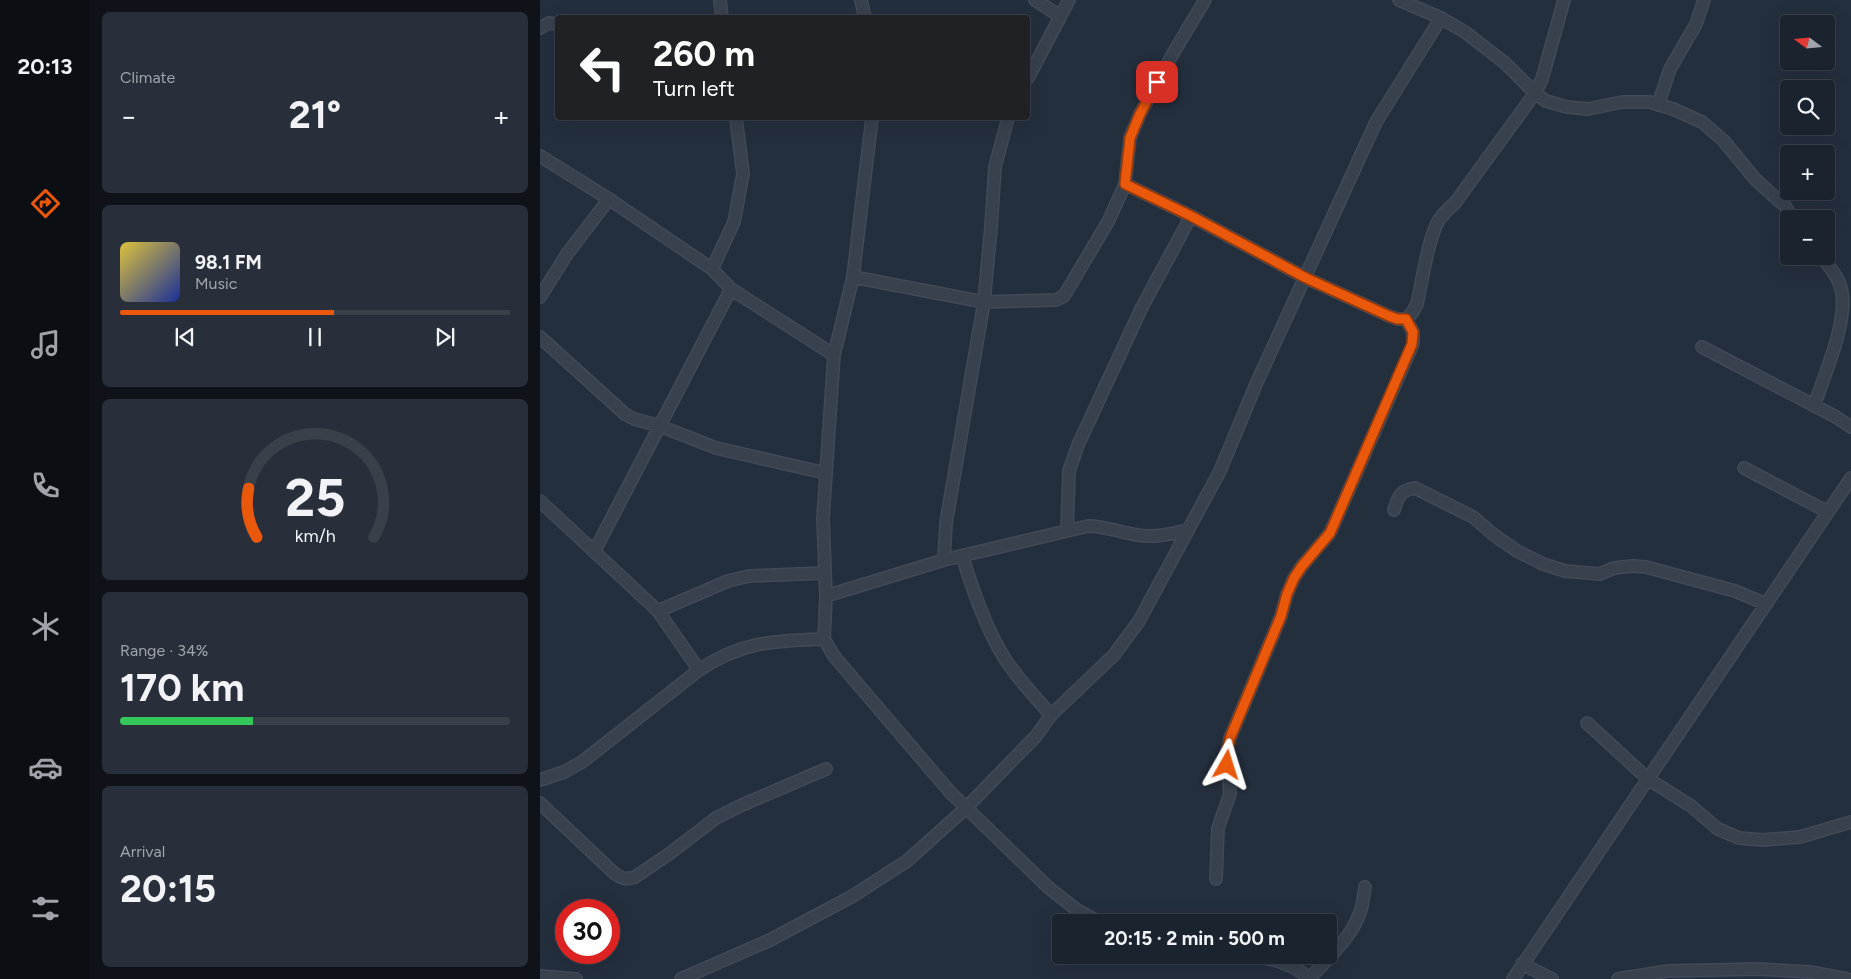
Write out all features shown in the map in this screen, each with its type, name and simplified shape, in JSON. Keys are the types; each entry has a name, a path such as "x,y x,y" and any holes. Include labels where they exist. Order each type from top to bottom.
{"street":[{"path":"720,0 722,15"},
{"path":"861,0 864,15"},
{"path":"1034,0 1060,16"},
{"path":"1030,74 1069,0"},
{"path":"853,277 984,302 1056,300 1064,296 1109,220 1125,184 1130,138 1140,114 1205,0"},
{"path":"1399,0 1441,18 1465,32 1505,63 1535,93 1546,101 1567,107 1588,109 1622,102 1650,102 1673,109 1702,122 1724,140 1755,179 1788,210"},
{"path":"1125,184 1191,216 1306,278 1389,316 1397,319 1406,319 1417,304 1438,222 1455,203 1535,93 1542,79 1564,0"},
{"path":"1658,105 1670,69 1696,24 1704,0"},
{"path":"680,979 770,940 852,897 908,861 966,808 1036,736 1051,715 1114,655 1139,621 1220,471 1257,382 1376,122 1441,18"},
{"path":"540,28 548,23 555,24"},
{"path":"712,269 734,222 743,174 736,120"},
{"path":"872,120 853,277 834,355 823,518 826,596 824,639 834,656 950,792 1049,888 1084,914"},
{"path":"944,560 946,523 984,302 995,167 1007,120"},
{"path":"540,156 609,199 712,269 731,289 834,355"},
{"path":"540,297 567,254 609,199"},
{"path":"1067,531 1069,471 1078,444 1142,307 1191,216"},
{"path":"1814,406 1836,341 1842,312 1842,293 1837,276 1828,265"},
{"path":"594,552 731,289"},
{"path":"1216,879 1218,828 1230,794 1227,759 1230,738 1281,616 1291,586 1302,566 1330,533 1412,344 1413,332 1406,319"},
{"path":"540,337 625,414 634,419 660,426 716,448 826,473"},
{"path":"1702,347 1836,417 1851,427"},
{"path":"1744,468 1828,512"},
{"path":"1513,979 1851,478"},
{"path":"1394,510 1398,497 1406,489 1416,488 1473,517 1517,551 1543,564 1565,571 1600,574 1614,568 1646,567 1734,591 1766,604"},
{"path":"540,501 658,611 698,670"},
{"path":"826,596 944,560 1088,526 1102,526 1145,536 1161,536 1188,530"},
{"path":"962,556 977,600 1004,657 1014,672 1051,715"},
{"path":"658,611 728,581 749,576 824,573"},
{"path":"540,780 564,772 582,762 698,670 717,658 734,650 756,644 824,639"},
{"path":"1587,723 1648,779 1691,806 1718,829 1739,838 1763,840 1800,837 1851,822"},
{"path":"540,803 614,873 624,879 629,879 669,854 716,818 826,769"},
{"path":"1286,964 1293,966 1310,979 1348,935 1357,920 1362,906 1364,887"},
{"path":"1522,964 1552,979"},
{"path":"1618,979 1668,971 1758,974 1810,972 1847,979"},
{"path":"540,976 576,979"}],"route":[{"path":"1157,82 1130,138 1125,184 1191,216 1306,278 1389,316 1397,319 1406,319 1413,332 1412,344 1330,533 1302,566 1287,594 1281,616 1230,738 1227,765"}]}
